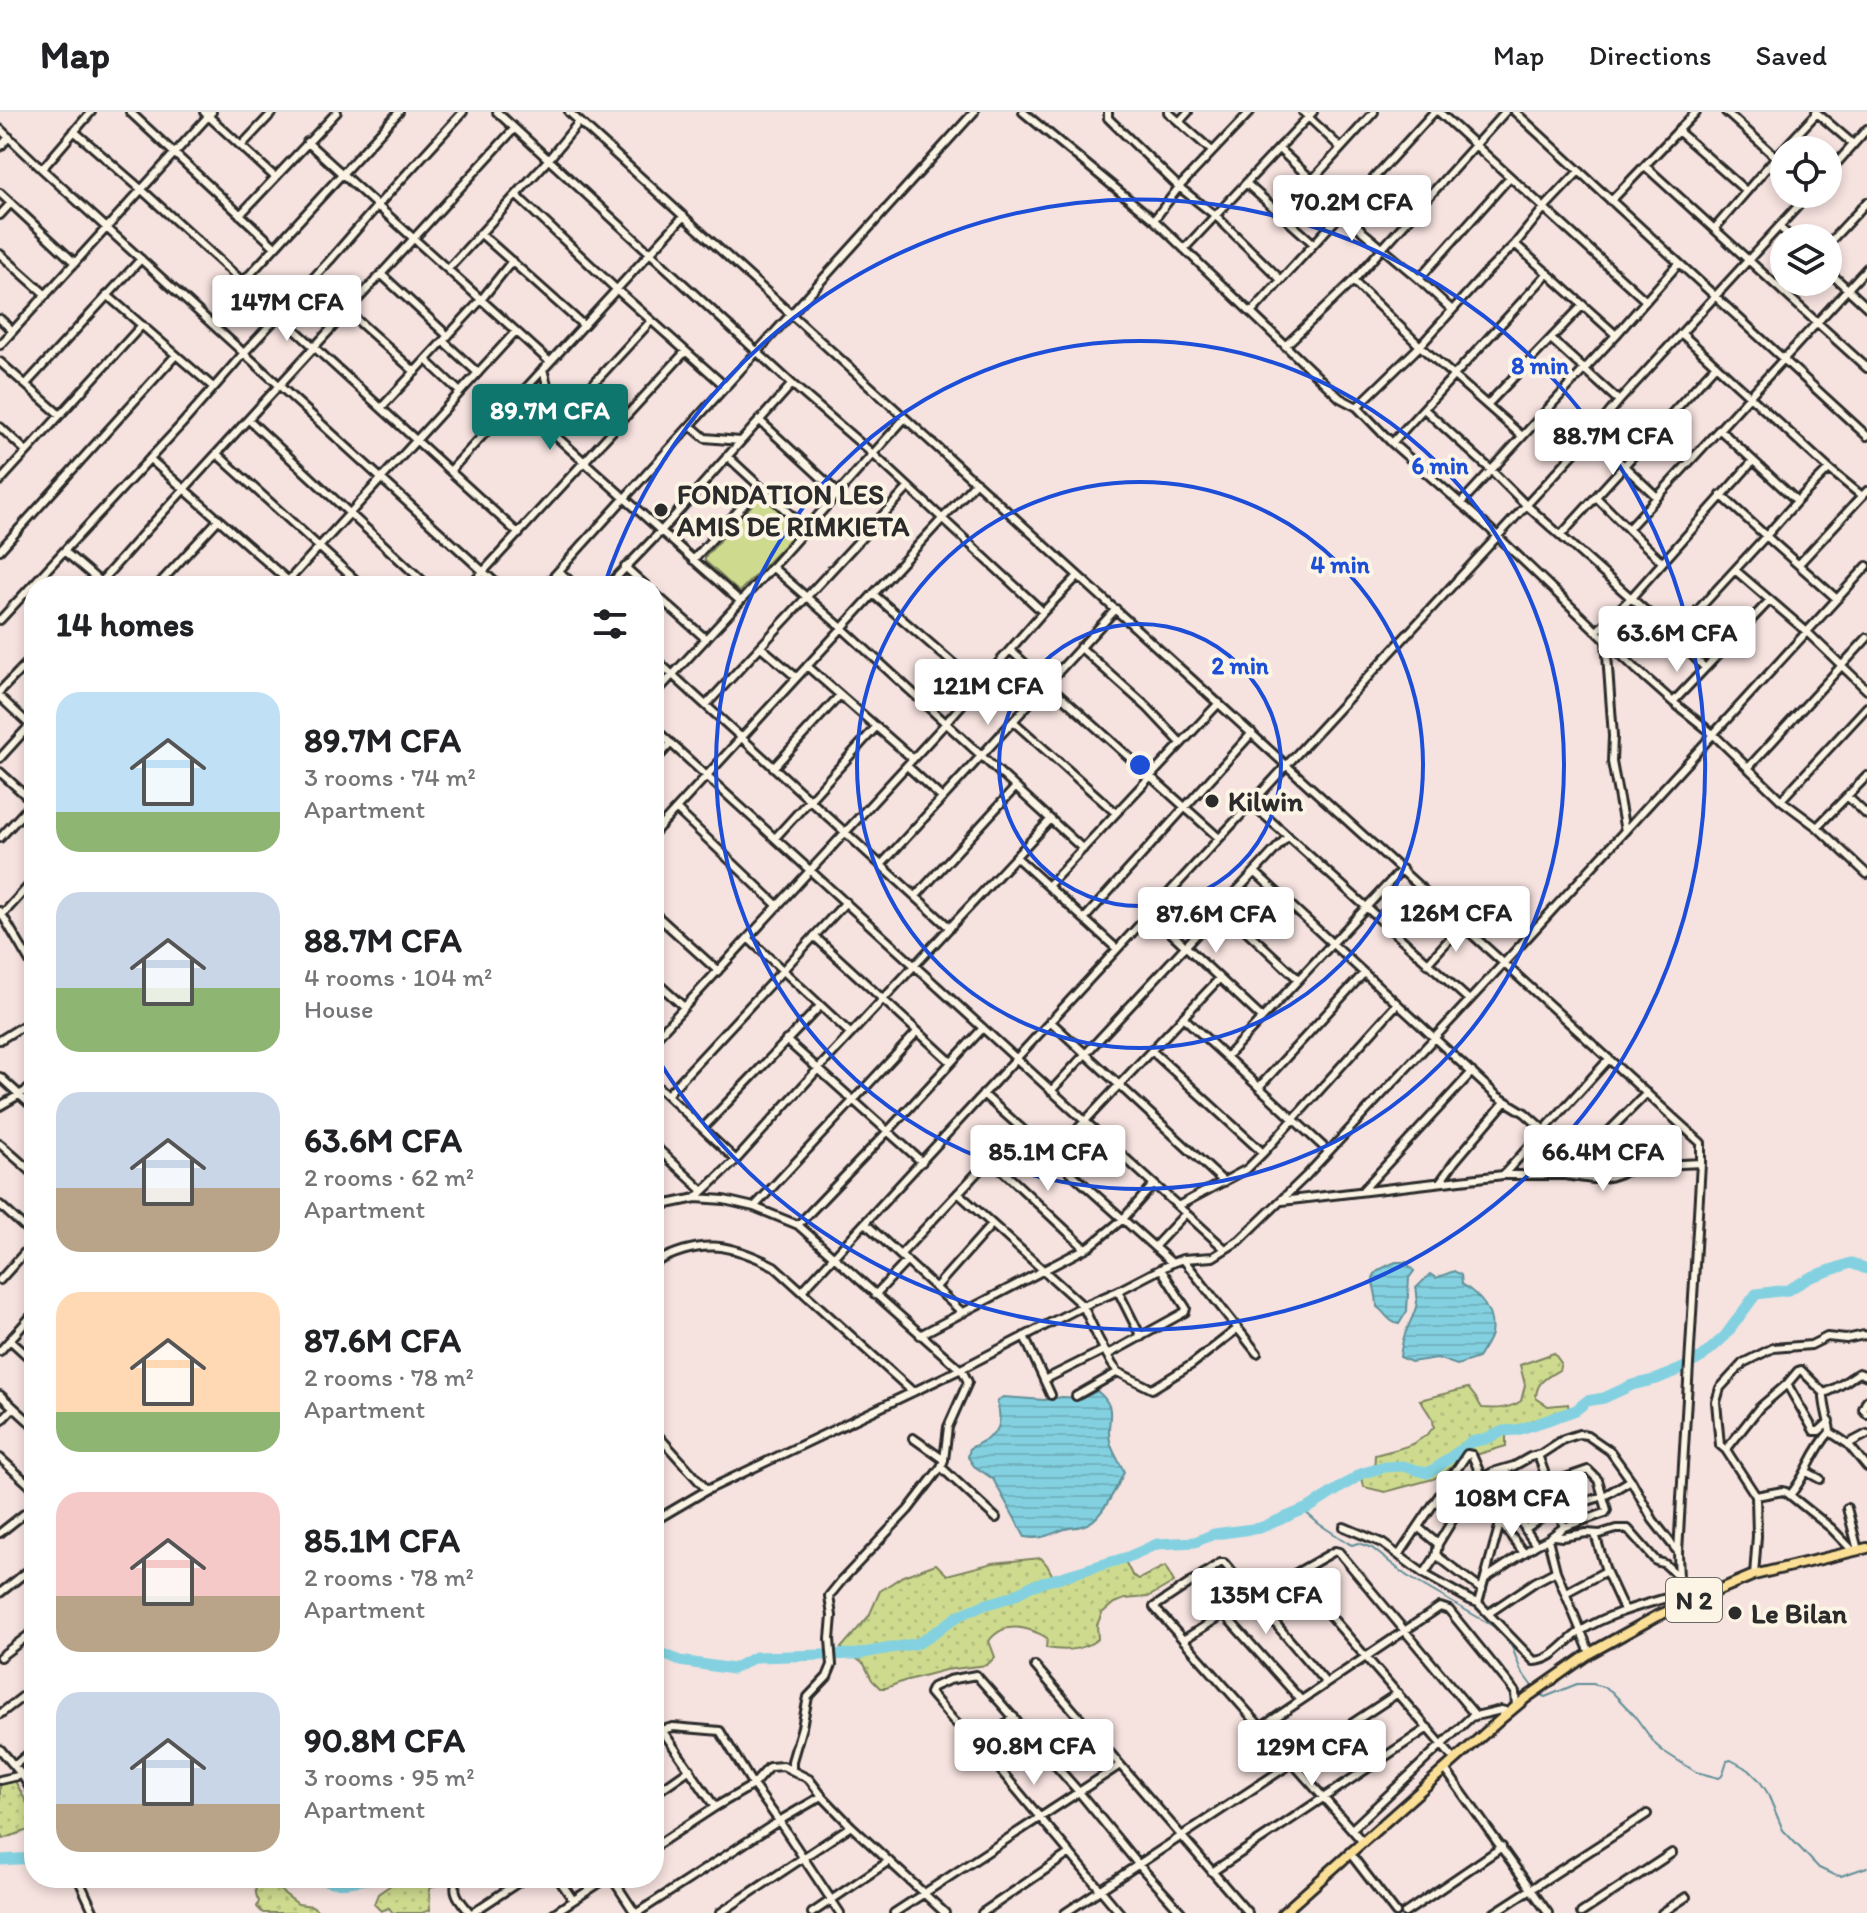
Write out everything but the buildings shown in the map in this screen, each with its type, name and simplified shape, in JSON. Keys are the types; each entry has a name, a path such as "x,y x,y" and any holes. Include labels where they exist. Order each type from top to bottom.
{"main road":[{"name":"N 2","path":"1283,1913 1516,1706 1590,1653 1635,1626 1754,1575 1859,1550"}],"street":[{"path":"42,169 91,112"},
{"path":"130,112 275,247"},
{"path":"241,146 273,112"},
{"path":"240,215 337,112"},
{"path":"243,282 399,112"},
{"path":"41,576 463,112"},
{"path":"497,112 1043,612"},
{"path":"569,112 1701,1143 1678,1553 1680,1605"},
{"path":"554,576 974,112"},
{"path":"1023,112 1154,220 1340,398 1357,407 1606,641 1867,874"},
{"path":"1108,112 1112,122 1281,280"},
{"path":"1168,112 1212,151"},
{"path":"1179,122 1188,112"},
{"path":"1154,220 1179,187 1250,112"},
{"path":"1313,179 1374,112"},
{"path":"1251,313 1437,112 1646,301"},
{"path":"1285,346 1353,281 1505,112"},
{"path":"1515,112 1867,436"},
{"path":"1611,201 1696,112"},
{"path":"1726,112 1770,152"},
{"path":"1795,136 1817,112 1853,144"},
{"path":"0,345 175,154 208,113 275,177"},
{"path":"1184,249 1217,217 1308,114 1341,148"},
{"path":"448,269 579,122"},
{"path":"0,129 488,576"},
{"path":"109,576 185,488 514,129"},
{"path":"1842,157 1867,129"},
{"path":"74,131 519,534"},
{"path":"1678,131 1746,191"},
{"path":"0,147 9,137"},
{"path":"307,142 550,362"},
{"path":"1279,149 1313,179 1363,232 1452,310"},
{"path":"1715,228 1770,164"},
{"path":"1645,166 1867,368"},
{"path":"1357,407 1420,346 1579,171"},
{"path":"1419,279 1510,177"},
{"path":"1247,184 1314,244"},
{"path":"0,193 75,263"},
{"path":"516,195 726,387"},
{"path":"1842,229 1867,202"},
{"path":"0,215 11,203"},
{"path":"1782,224 1796,208"},
{"path":"450,471 684,216"},
{"path":"481,234 583,325"},
{"path":"802,1291 1591,435 1770,236"},
{"path":"1515,244 1616,335"},
{"path":"0,254 46,295"},
{"path":"26,384 141,259"},
{"path":"381,408 481,300 512,261"},
{"path":"1461,503 1679,263"},
{"path":"1628,529 1867,268"},
{"path":"1392,443 1548,273"},
{"path":"381,274 478,373"},
{"path":"1353,281 1420,346 1522,436"},
{"path":"1842,284 1867,307"},
{"path":"107,295 213,387"},
{"path":"1488,404 1583,305"},
{"path":"347,311 415,372"},
{"path":"0,319 13,331"},
{"path":"556,438 557,423 651,321"},
{"path":"0,481 142,325"},
{"path":"297,576 319,547 516,331"},
{"path":"1682,334 1829,469 1864,494 1799,564"},
{"path":"1551,339 1619,401"},
{"path":"480,576 685,352"},
{"path":"0,550 176,355"},
{"path":"426,360 460,392"},
{"path":"0,362 60,415"},
{"path":"1561,535 1716,365"},
{"path":"543,369 548,387 548,425 556,438 740,601"},
{"path":"617,576 792,384"},
{"path":"1424,409 1525,504 1674,636 1704,667"},
{"path":"664,684 905,418"},
{"path":"249,420 417,576"},
{"path":"759,420 838,493"},
{"path":"691,426 705,438 740,441"},
{"path":"0,427 26,451"},
{"path":"1719,429 1797,501"},
{"path":"1591,435 1656,496"},
{"path":"217,454 351,576"},
{"path":"727,456 806,529"},
{"path":"150,459 282,576"},
{"path":"1597,631 1630,599 1753,461"},
{"path":"1674,636 1829,469"},
{"path":"664,822 976,482"},
{"path":"693,560 760,487"},
{"path":"706,705 908,488"},
{"path":"1721,495 1837,599"},
{"path":"1596,497 1662,562"},
{"path":"166,576 219,519"},
{"path":"64,551 91,576"},
{"path":"664,1515 707,1490 959,1370 1172,1263 1213,1257 1240,1240 1282,1201 1505,962 1867,566"},
{"path":"625,567 635,576"},
{"path":"772,567 1083,849"},
{"path":"1735,570 1807,632 1867,690"},
{"path":"559,571 564,576"},
{"path":"664,1029 1078,576"},
{"path":"0,620 24,594"},
{"path":"873,594 978,685"},
{"path":"1673,702 1770,600"},
{"path":"664,602 706,639"},
{"path":"881,865 1116,609"},
{"path":"1749,767 1867,638"},
{"path":"1606,641 1612,762 1625,831"},
{"path":"761,647 796,677"},
{"path":"1080,647 1147,707 1181,743"},
{"path":"1010,650 1219,838"},
{"path":"0,691 24,666"},
{"path":"807,666 913,759"},
{"path":"664,667 950,928"},
{"path":"774,767 840,695"},
{"path":"0,697 24,720"},
{"path":"1048,886 1219,703"},
{"path":"1781,800 1867,707"},
{"path":"1014,722 1116,813"},
{"path":"775,838 876,727"},
{"path":"1084,919 1252,733"},
{"path":"0,758 24,735"},
{"path":"664,737 1225,1249"},
{"path":"664,751 671,743"},
{"path":"907,766 942,798"},
{"path":"0,772 24,793"},
{"path":"1817,827 1867,776"},
{"path":"916,896 1015,788"},
{"path":"1848,797 1867,815"},
{"path":"1251,803 1469,1000"},
{"path":"676,809 778,906"},
{"path":"0,838 24,813"},
{"path":"696,1198 736,1160 1050,820"},
{"path":"1051,1091 1288,836"},
{"path":"1016,857 1117,949"},
{"path":"1226,1057 1402,869"},
{"path":"1255,872 1433,1038 1505,1102 1525,1113 1544,1130"},
{"path":"24,890 1,913 24,949"},
{"path":"667,1095 846,902"},
{"path":"1221,907 1298,979"},
{"path":"1150,913 1262,1018"},
{"path":"664,922 718,971"},
{"path":"1427,964 1463,924"},
{"path":"814,936 951,1062"},
{"path":"748,938 851,1034"},
{"path":"1259,1087 1364,973"},
{"path":"1052,1156 1219,979"},
{"path":"664,989 684,1007"},
{"path":"1178,1206 1247,1169 1397,1004"},
{"path":"703,1128 820,1006"},
{"path":"1183,1017 1328,1151"},
{"path":"1050,1021 1224,1182"},
{"path":"0,1040 24,1025"},
{"path":"798,1225 983,1028"},
{"path":"754,1207 917,1032"},
{"path":"786,1040 922,1162"},
{"path":"1152,1051 1263,1153"},
{"path":"1503,1175 1609,1059"},
{"path":"1362,1191 1472,1072"},
{"path":"0,1077 24,1099"},
{"path":"0,1106 24,1091"},
{"path":"664,1092 736,1160"},
{"path":"1565,1175 1647,1093"},
{"path":"983,1094 1172,1263"},
{"path":"1440,1182 1505,1102"},
{"path":"900,1255 1020,1127"},
{"path":"0,1144 24,1165"},
{"path":"664,1154 703,1191"},
{"path":"990,1159 1085,1248"},
{"path":"1282,1201 1503,1175 1565,1175 1593,1179 1642,1166 1701,1163"},
{"path":"920,1335 1085,1248 1123,1219 1154,1184"},
{"path":"958,1193 1083,1306 1118,1372 1152,1389 1191,1365 1237,1329"},
{"path":"664,1205 696,1198 724,1200 754,1207 798,1225 966,1376 968,1382 948,1427 942,1464 902,1518 829,1596 832,1665 827,1677 808,1697 792,1769"},
{"path":"0,1205 24,1227"},
{"path":"1154,1247 1186,1213"},
{"path":"865,1223 963,1313"},
{"path":"936,1287 992,1224"},
{"path":"664,1258 699,1247 724,1246 749,1253 774,1266 913,1392"},
{"path":"2,1275 24,1252"},
{"path":"1183,1259 1257,1353"},
{"path":"875,1295 907,1261"},
{"path":"1044,1380 1181,1316 1186,1310 1161,1269"},
{"path":"1118,1291 1141,1337"},
{"path":"0,1351 24,1324"},
{"path":"1024,1336 1051,1395"},
{"path":"1754,1575 1756,1496 1720,1445 1716,1402 1720,1388 1743,1363 1768,1349 1811,1345 1827,1337 1846,1339 1867,1336"},
{"path":"10,1340 24,1353"},
{"path":"1726,1450 1759,1408 1794,1374 1801,1370 1806,1373 1824,1393 1830,1432 1790,1495"},
{"path":"1076,1396 1118,1372"},
{"path":"1824,1393 1859,1373 1867,1376"},
{"path":"1787,1384 1814,1431 1817,1432 1829,1422"},
{"path":"0,1395 24,1417"},
{"path":"1867,1400 1863,1409 1867,1414"},
{"path":"0,1422 13,1408"},
{"path":"1830,1432 1848,1444 1867,1467"},
{"path":"1424,1574 1464,1497 1483,1478 1509,1469 1579,1434 1587,1435 1610,1451 1631,1480 1653,1520 1678,1553"},
{"path":"1848,1444 1867,1434"},
{"path":"913,1438 996,1518"},
{"path":"664,1442 707,1490"},
{"path":"1399,1555 1467,1454 1472,1455 1483,1478 1499,1521 1524,1553"},
{"path":"1538,1455 1564,1527"},
{"path":"0,1458 24,1480"},
{"path":"1505,1469 1537,1519"},
{"path":"1486,1578 1564,1527 1607,1510 1596,1477 1588,1470 1548,1484"},
{"path":"1807,1472 1820,1479"},
{"path":"1525,1528 1548,1513 1604,1496 1631,1480"},
{"path":"1756,1496 1783,1491 1859,1550"},
{"path":"1847,1508 1859,1550"},
{"path":"1513,1513 1536,1545"},
{"path":"0,1533 24,1514"},
{"path":"0,1521 7,1528"},
{"path":"1478,1603 1499,1521"},
{"path":"1344,1527 1382,1543 1424,1574 1478,1603 1534,1661 1552,1656 1581,1631 1624,1610 1680,1594"},
{"path":"1419,1528 1438,1544"},
{"path":"1550,1537 1628,1529 1656,1561 1665,1564 1679,1577"},
{"path":"1595,1534 1606,1571 1624,1610"},
{"path":"1550,1537 1556,1571 1590,1653"},
{"path":"1183,1640 1253,1597 1335,1551 1339,1552 1475,1715"},
{"path":"1436,1555 1482,1590"},
{"path":"1326,1683 1227,1565 1220,1563 1154,1607 1362,1841"},
{"path":"1489,1613 1556,1571"},
{"path":"1565,1593 1606,1571"},
{"path":"0,1593 24,1574"},
{"path":"1294,1574 1454,1759"},
{"path":"1260,1728 1440,1607 1449,1610 1509,1684 1515,1692 1516,1706"},
{"path":"1224,1614 1300,1699"},
{"path":"0,1657 24,1639"},
{"path":"1035,1666 1248,1913"},
{"path":"1120,1913 981,1747 930,1693 933,1687 949,1680 976,1675 1182,1913"},
{"path":"1065,1913 1398,1693"},
{"path":"0,1714 24,1696"},
{"path":"1352,1829 1441,1743 1475,1715 1505,1711 1501,1719"},
{"path":"981,1747 1014,1717"},
{"path":"664,1729 673,1727 720,1731 840,1913"},
{"path":"1212,1872 1428,1728"},
{"path":"664,1733 715,1807"},
{"path":"0,1749 24,1778"},
{"path":"15,1765 24,1757"},
{"path":"894,1913 1120,1765"},
{"path":"664,1840 753,1785 769,1767 783,1766 809,1779 851,1826 945,1913"},
{"path":"664,1787 690,1769"},
{"path":"1445,1769 1548,1913"},
{"path":"0,1780 22,1775"},
{"path":"617,1888 636,1913 822,1796"},
{"path":"1494,1913 1647,1814"},
{"path":"720,1913 851,1826"},
{"path":"1405,1913 1502,1847"},
{"path":"1349,1852 1396,1913"},
{"path":"982,1913 1070,1853"},
{"path":"1581,1913 1672,1853"},
{"path":"812,1913 889,1861"},
{"path":"83,1888 94,1913"},
{"path":"454,1888 471,1913 510,1888"},
{"path":"565,1888 573,1900"},
{"path":"554,1913 593,1888"},
{"path":"1662,1913 1686,1897"}],"green space":[{"path":"760,496 764,496 800,529 739,592 705,561 705,557"},
{"path":"1554,1353 1561,1363 1559,1370 1540,1384 1536,1398 1548,1406 1568,1404 1569,1411 1520,1427 1506,1436 1506,1446 1459,1460 1433,1479 1385,1492 1364,1487 1362,1476 1374,1473 1375,1455 1415,1443 1434,1427 1420,1400 1468,1388 1482,1408 1512,1406 1521,1401 1525,1385 1520,1365"},
{"path":"1041,1558 1056,1582 1125,1561 1132,1575 1139,1579 1165,1566 1174,1582 1148,1597 1114,1603 1102,1613 1097,1625 1098,1639 1086,1646 1067,1650 1046,1648 1047,1638 1040,1634 1009,1628 995,1634 989,1641 995,1657 987,1665 945,1670 886,1688 880,1688 864,1664 841,1648 869,1616 880,1591 903,1576 936,1564 947,1575 993,1563"},
{"path":"15,1781 24,1798 24,1832 3,1839 0,1832 0,1785"},
{"path":"256,1888 277,1888 298,1904 312,1906 321,1913 263,1913 257,1907"},
{"path":"387,1888 431,1888 430,1910 393,1913 389,1908 381,1911 374,1904 378,1894"}],"water":[{"path":"1396,1262 1406,1262 1414,1271 1409,1278 1407,1311 1399,1324 1392,1322 1377,1307 1373,1280 1378,1271"},
{"path":"1454,1271 1461,1275 1462,1284 1474,1293 1491,1318 1491,1334 1478,1358 1457,1365 1437,1358 1411,1362 1400,1357 1416,1307 1416,1288 1430,1274 1436,1278"},
{"path":"1097,1391 1110,1409 1110,1441 1124,1472 1108,1501 1092,1521 1036,1538 1025,1537 993,1479 974,1466 968,1457 970,1448 996,1431 1000,1420 997,1402 1003,1397 1044,1400 1083,1398"}],"waterway":[{"path":"664,1654 680,1661 733,1669 755,1657 857,1654 919,1643 960,1615 1011,1597 1031,1586 1128,1557 1157,1544 1195,1542 1214,1534 1260,1528 1310,1507 1363,1473 1403,1466 1427,1473 1471,1442 1545,1421 1576,1410 1587,1401 1604,1398 1683,1368 1702,1357 1725,1336 1756,1294 1788,1290 1811,1277 1851,1263 1867,1269"},
{"path":"1303,1510 1348,1543 1372,1548 1407,1576 1498,1629 1512,1647 1521,1671 1534,1689"},
{"path":"1539,1694 1545,1697 1577,1684 1606,1688 1634,1715 1656,1745 1696,1772 1719,1778 1727,1761 1731,1760 1749,1770 1767,1792 1783,1830 1819,1868 1841,1876 1867,1867"},
{"path":"0,1860 24,1859"}],"place":[{"name":"FONDATION LES AMIS DE RIMKIETA","path":"661,510"},
{"name":"Kilwin","path":"1212,801"},
{"name":"Le Bilan","path":"1735,1613"}]}
